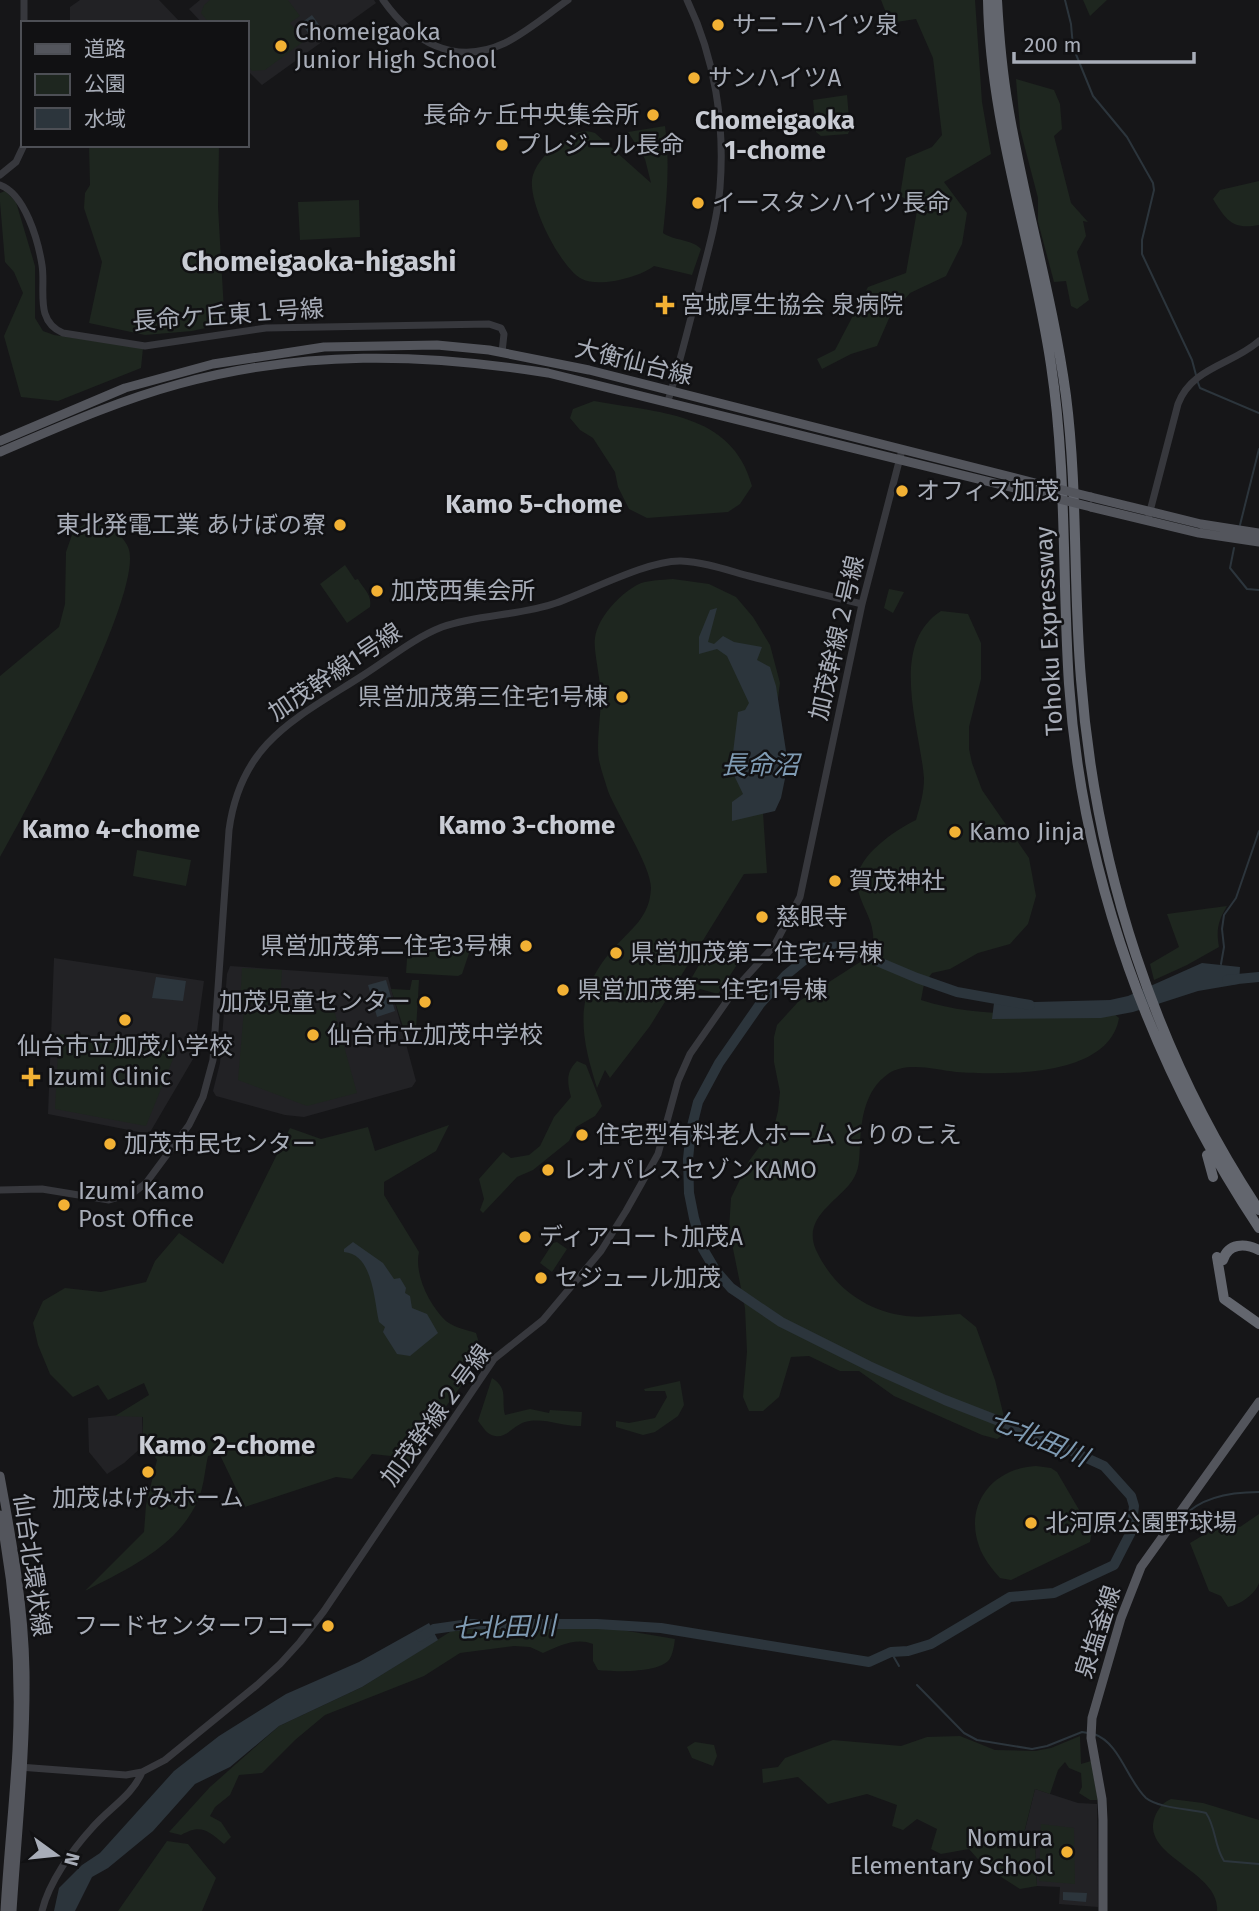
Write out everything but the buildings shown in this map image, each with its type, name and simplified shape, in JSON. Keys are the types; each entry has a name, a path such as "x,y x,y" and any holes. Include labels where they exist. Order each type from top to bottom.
{"highway":[{"name":"Tohoku Expressway","path":"988,0 1000,121 1044,326 1057,411 1063,495 1069,687 1093,845 1174,1077 1218,1163 1259,1228"},
{"name":"Tohoku Expressway","path":"997,0 1008,107 1046,283 1066,399 1073,469 1079,659 1091,766 1131,957"},
{"name":"Tohoku Expressway","path":"1165,1045 1214,1136 1259,1210"},
{"path":"1174,1077 1212,1165 1213,1177"},
{"path":"1213,1245 1220,1258 1226,1295 1233,1306 1259,1324"},
{"path":"1220,1258 1228,1250 1240,1245 1259,1250"}],"main road":[{"name":"大衡仙台線","path":"0,441 125,388 181,371 250,356 324,347 458,346 552,361 671,390 901,454 1149,516 1259,533"},
{"name":"大衡仙台線","path":"0,452 104,409 182,383 253,368 329,360 399,357 487,363 548,373 901,454"},
{"name":"大衡仙台線","path":"1149,516 1199,533 1259,542"},
{"name":"泉塩釜線","path":"1103,1911 1102,1798 1091,1735 1094,1706 1131,1589 1141,1567 1259,1402"},
{"name":"仙台北環状線","path":"0,1476 17,1570 25,1693 5,1911"},
{"name":"仙台北環状線","path":"0,1515 8,1556 16,1635 19,1767 12,1911"}],"street":[{"path":"24,0 24,21"},
{"path":"383,0 410,32 427,43 465,53 505,43 568,0"},
{"path":"668,401 720,190 719,120 709,56 700,27 687,0"},
{"path":"0,175 16,162 23,147"},
{"name":"長命ケ丘東１号線","path":"0,185 15,194 25,208 42,262 45,317 55,330 63,333 145,346 266,328 489,324 501,328 502,352"},
{"path":"1149,516 1178,404 1185,390 1196,378 1259,341"},
{"name":"加茂幹線２号線","path":"19,1767 126,1775 142,1772 165,1760 272,1671 294,1650 324,1611 494,1359 543,1320 601,1251 658,1154 678,1081 690,1054 736,988 774,946 800,897 862,604 901,454"},
{"name":"加茂幹線1号線","path":"0,1190 41,1189 109,1200 125,1197 146,1183 189,1125 203,1097 213,1060 228,838 234,802 240,783 255,757 270,740 295,720 433,631 461,622 545,606 648,567 670,562 700,564 862,604"},
{"path":"42,1911 45,1898 66,1862 92,1828 138,1783 142,1772"}],"shaded area":[{"path":"80,0 159,0 179,21 70,21 70,7"},
{"name":"Chomeigaoka Junior High School","path":"200,0 374,0 376,3 262,85 248,71 248,21 200,21 189,9"},
{"name":"仙台市立加茂小学校","path":"54,958 204,981 193,1059 149,1134 48,1114"},
{"name":"仙台市立加茂中学校","path":"230,966 388,977 416,1081 412,1087 304,1117 285,1115 216,1096 213,1091 220,1063 227,974"},
{"path":"142,1413 143,1446 107,1474 89,1452 88,1418"},
{"name":"Nomura Elementary School","path":"1035,1789 1078,1803 1097,1804 1098,1907 1059,1904 1060,1887 1037,1886 1035,1844 1023,1838"}],"green space":[{"path":"210,0 288,0 300,16 290,23 304,41 265,70 252,71 248,66 248,21 207,21 201,13"},
{"path":"881,0 975,0 982,102 991,154 944,182 967,213 962,244 946,276 910,293 890,316 877,346 851,354 822,369 817,359 835,350 868,287 906,273 918,205 900,196 906,158 932,147 942,135 933,58 916,19 890,23"},
{"path":"1083,0 1107,0 1090,16"},
{"path":"1016,79 1054,90 1060,104 1062,129 1054,136 1071,203 1088,222 1083,221 1086,236 1077,252 1089,300 1077,309 1071,306 1066,281 1054,282 1038,222 1038,198 1020,129"},
{"path":"847,95 850,129 848,134 821,136 816,132 813,100"},
{"path":"665,126 667,180 663,233 693,243 701,249 692,275 654,266 639,274 609,282 582,279 564,262 539,216 532,186 537,166 560,143 585,131 595,133 651,183 645,159 628,132"},
{"path":"89,147 219,147 218,207 224,311 210,327 145,335 89,323 102,262 84,208 85,193 90,185"},
{"path":"1259,181 1259,225 1242,226 1231,222 1213,199 1220,190"},
{"path":"5,191 16,202 35,266 35,318 43,331 143,348 141,368 58,401 21,397 4,336 23,293 14,272 5,262 0,193"},
{"path":"359,200 360,237 300,240 298,202"},
{"path":"594,401 666,413 710,429 728,443 742,461 752,486 740,504 728,512 647,518 629,509 618,487 615,472 593,438 580,430 570,418 573,409"},
{"path":"89,521 117,533 128,547 129,570 120,606 81,700 0,857 0,676 59,627 65,604 66,552 73,532"},
{"path":"345,565 355,580 358,579 370,599 370,607 347,623 320,584"},
{"path":"673,579 709,584 736,597 753,617 770,645 780,683 763,813 767,873 744,874 650,1026 610,1078 605,1070 597,1088 584,1032 586,999 600,966 643,915 651,888 646,867 608,791 600,764 598,746 601,696 595,638 605,615 630,589 645,582"},
{"path":"889,589 904,592 893,613 884,608"},
{"path":"941,611 968,614 981,643 981,679 969,727 972,763 982,790 1029,858 1036,896 1028,924 1010,944 978,953 950,969 932,973 924,984 921,1000 991,1013 1112,1012 1119,1018 1111,1038 1096,1052 1051,1069 1000,1073 913,1067 888,1074 874,1088 866,1106 855,1177 817,1220 813,1239 816,1250 832,1275 841,1286 864,1303 906,1316 960,1314 976,1327 995,1380 1005,1421 1003,1435 997,1439 894,1396 859,1371 840,1371 809,1356 791,1357 779,1397 763,1411 749,1411 743,1397 747,1352 745,1308 729,1229 731,1198 749,1161 774,1127 778,1111 780,1092 774,1062 777,1025 798,1002 871,955 872,927 859,895 857,881 863,862 870,853 898,830 916,820 924,778 911,688 911,666 915,644 925,626"},
{"path":"137,850 191,860 186,886 133,876"},
{"path":"1227,906 1218,926 1219,947 1154,980 1150,964 1179,947 1167,914"},
{"path":"408,945 467,949 469,953 462,974 458,976 406,973"},
{"path":"707,951 725,955 738,963 718,994 700,989 696,992 687,986"},
{"path":"242,968 282,970 280,1005 240,1004"},
{"path":"412,980 419,980 416,1030 404,1030 391,989 410,990"},
{"path":"244,1009 334,1010 357,1093 307,1106 238,1080"},
{"path":"59,1034 177,1049 146,1126 55,1109"},
{"path":"577,1061 586,1065 602,1106 595,1116 576,1127 569,1141 533,1170 517,1177 483,1213 480,1210 484,1199 479,1179 503,1152 511,1158 529,1155 540,1146 554,1117 571,1097 568,1078"},
{"path":"449,1125 436,1151 384,1182 384,1195 419,1252 421,1279 434,1307 449,1323 476,1333 483,1356 425,1435 407,1465 391,1456 372,1454 352,1479 336,1477 245,1507 219,1453 208,1456 199,1498 179,1530 151,1554 85,1591 144,1532 146,1505 157,1460 143,1441 143,1417 115,1416 149,1395 144,1383 108,1400 98,1385 73,1397 50,1374 38,1345 33,1323 43,1301 65,1288 101,1292 146,1282 155,1261 179,1233 223,1264 290,1128 321,1139 368,1127 375,1151"},
{"path":"557,1242 567,1249 552,1272 540,1263 553,1243"},
{"path":"492,1378 503,1390 505,1415 530,1409 549,1413 550,1410 582,1412 581,1426 532,1421 525,1422 503,1435 490,1434 478,1421"},
{"path":"680,1381 684,1405 678,1416 655,1432 643,1435 616,1427 616,1421 629,1423 655,1418 667,1397 665,1391 644,1389"},
{"name":"北河原公園野球場","path":"1036,1466 1051,1468 1057,1472 1092,1532 1090,1542 1011,1580 1000,1578 985,1559 979,1546 975,1531 979,1503 995,1481 1007,1473"},
{"path":"1259,1514 1259,1583 1246,1599 1228,1607 1221,1596 1209,1591 1190,1543 1217,1527 1240,1527"},
{"path":"598,1626 675,1639 669,1660 656,1667 635,1671 598,1670 593,1661 593,1644 580,1641 543,1653 530,1647 514,1646 460,1653 424,1676 325,1715 262,1773 239,1775 230,1795 215,1807 210,1816 221,1822 231,1837 224,1844 204,1830 194,1830 181,1835 169,1832 210,1787 279,1726 362,1687 453,1630 474,1627"},
{"path":"960,1736 995,1750 1035,1751 1051,1748 1080,1736 1081,1764 1091,1761 1098,1800 1090,1800 1079,1793 1082,1787 1081,1773 1069,1768 1065,1762 1058,1770 1050,1794 1035,1789 1023,1837 1035,1844 1037,1886 1020,1889 984,1866 969,1849 941,1854 931,1849 937,1829 917,1819 903,1830 892,1826 897,1805 867,1794 828,1804 798,1777 763,1783 762,1769 778,1767 785,1758 833,1740 901,1746 927,1737"},
{"path":"695,1742 714,1745 717,1756 713,1766 692,1758 687,1747"},
{"path":"1171,1799 1203,1803 1259,1820 1259,1911 1217,1911 1215,1897 1206,1884 1158,1841 1153,1829 1156,1814 1162,1805"},
{"path":"1041,1824 1074,1828 1075,1884 1039,1881"},
{"path":"167,1841 188,1844 216,1878 202,1911 118,1911"}],"water":[{"path":"312,15 325,33 314,41 301,23"},
{"name":"長命沼","path":"717,608 708,642 714,644 723,636 734,642 762,647 757,660 770,667 776,686 788,764 781,798 775,811 732,821 732,802 743,794 731,769 738,712 745,710 749,703 727,656 717,649 699,654 699,637 710,610"},
{"path":"1202,963 1240,967 1239,984 1198,991 1133,1012 1101,1018 992,1019 994,1003 1110,1000 1128,996"},
{"path":"156,977 186,981 183,1001 152,998"},
{"path":"386,980 395,1011 377,1017 368,985"},
{"path":"353,1242 383,1263 394,1279 400,1278 406,1288 405,1293 410,1296 412,1308 427,1314 438,1333 410,1356 397,1354 383,1332 385,1327 379,1322 366,1269 354,1255 344,1252"},
{"path":"429,1623 438,1640 362,1687 279,1726 230,1767 195,1784 153,1831 108,1868 92,1877 75,1911 54,1911 59,1888 82,1865 100,1853 174,1771 219,1736 286,1694 359,1662"},
{"path":"1063,1892 1087,1893 1086,1902 1063,1900"}],"waterway":[{"path":"1065,0 1073,47 1093,96 1127,137 1153,183 1154,190 1142,240 1142,254 1192,360 1196,375"},
{"path":"1197,380 1200,388 1259,413"},
{"path":"1240,525 1259,449"},
{"path":"1234,548 1230,568 1247,589 1259,590"},
{"path":"1221,964 1224,915 1236,898 1259,831"},
{"name":"七北田川","path":"421,1637 434,1629 469,1624 597,1624 661,1628 869,1662 891,1652 908,1651 931,1644 1010,1597 1054,1593 1114,1565 1131,1532 1134,1506 1131,1496 1104,1466 1043,1438 945,1400 781,1322 731,1288 716,1271 703,1249 689,1193 688,1159 698,1102 719,1063 760,1004 786,975 819,948 841,946 957,992 1030,1005"},
{"name":"七北田川","path":"1227,980 1259,977"},
{"path":"1183,1517 1208,1500 1238,1493 1259,1492"},
{"path":"1132,1530 1149,1515 1174,1516"},
{"path":"891,1652 899,1666"},
{"path":"917,1685 964,1733 977,1740 1032,1749 1082,1732 1088,1733"},
{"path":"1094,1734 1117,1753 1146,1798 1166,1806 1206,1813 1224,1861 1259,1864"}],"place":[{"name":"サニーハイツ泉","path":"718,25"},
{"name":"Chomeigaoka Junior High School","path":"281,46"},
{"name":"サンハイツA","path":"694,78"},
{"name":"長命ヶ丘中央集会所","path":"653,115"},
{"name":"プレジール長命","path":"502,145"},
{"name":"イースタンハイツ長命","path":"698,203"},
{"name":"宮城厚生協会 泉病院","path":"665,305"},
{"name":"オフィス加茂","path":"902,491"},
{"name":"東北発電工業 あけぼの寮","path":"340,525"},
{"name":"加茂西集会所","path":"377,591"},
{"name":"県営加茂第三住宅1号棟","path":"622,697"},
{"name":"Kamo Jinja","path":"955,832"},
{"name":"賀茂神社","path":"835,881"},
{"name":"慈眼寺","path":"762,917"},
{"name":"県営加茂第二住宅3号棟","path":"526,946"},
{"name":"県営加茂第二住宅4号棟","path":"616,953"},
{"name":"県営加茂第二住宅1号棟","path":"563,990"},
{"name":"加茂児童センター","path":"425,1002"},
{"name":"仙台市立加茂小学校","path":"125,1020"},
{"name":"仙台市立加茂中学校","path":"313,1035"},
{"name":"Izumi Clinic","path":"31,1077"},
{"name":"住宅型有料老人ホーム とりのこえ","path":"582,1135"},
{"name":"加茂市民センター","path":"110,1144"},
{"name":"レオパレスセゾンKAMO","path":"548,1170"},
{"name":"Izumi Kamo Post Office","path":"64,1205"},
{"name":"ディアコート加茂A","path":"525,1237"},
{"name":"セジュール加茂","path":"541,1278"},
{"name":"加茂はげみホーム","path":"148,1472"},
{"name":"北河原公園野球場","path":"1031,1523"},
{"name":"フードセンターワコー","path":"328,1626"},
{"name":"Nomura Elementary School","path":"1067,1852"}],"district":[{"name":"Chomeigaoka 1-chome","path":"775,135"},
{"name":"Chomeigaoka-higashi","path":"319,261"},
{"name":"Kamo 5-chome","path":"534,504"},
{"name":"Kamo 3-chome","path":"527,825"},
{"name":"Kamo 4-chome","path":"111,829"},
{"name":"Kamo 2-chome","path":"227,1445"}]}
